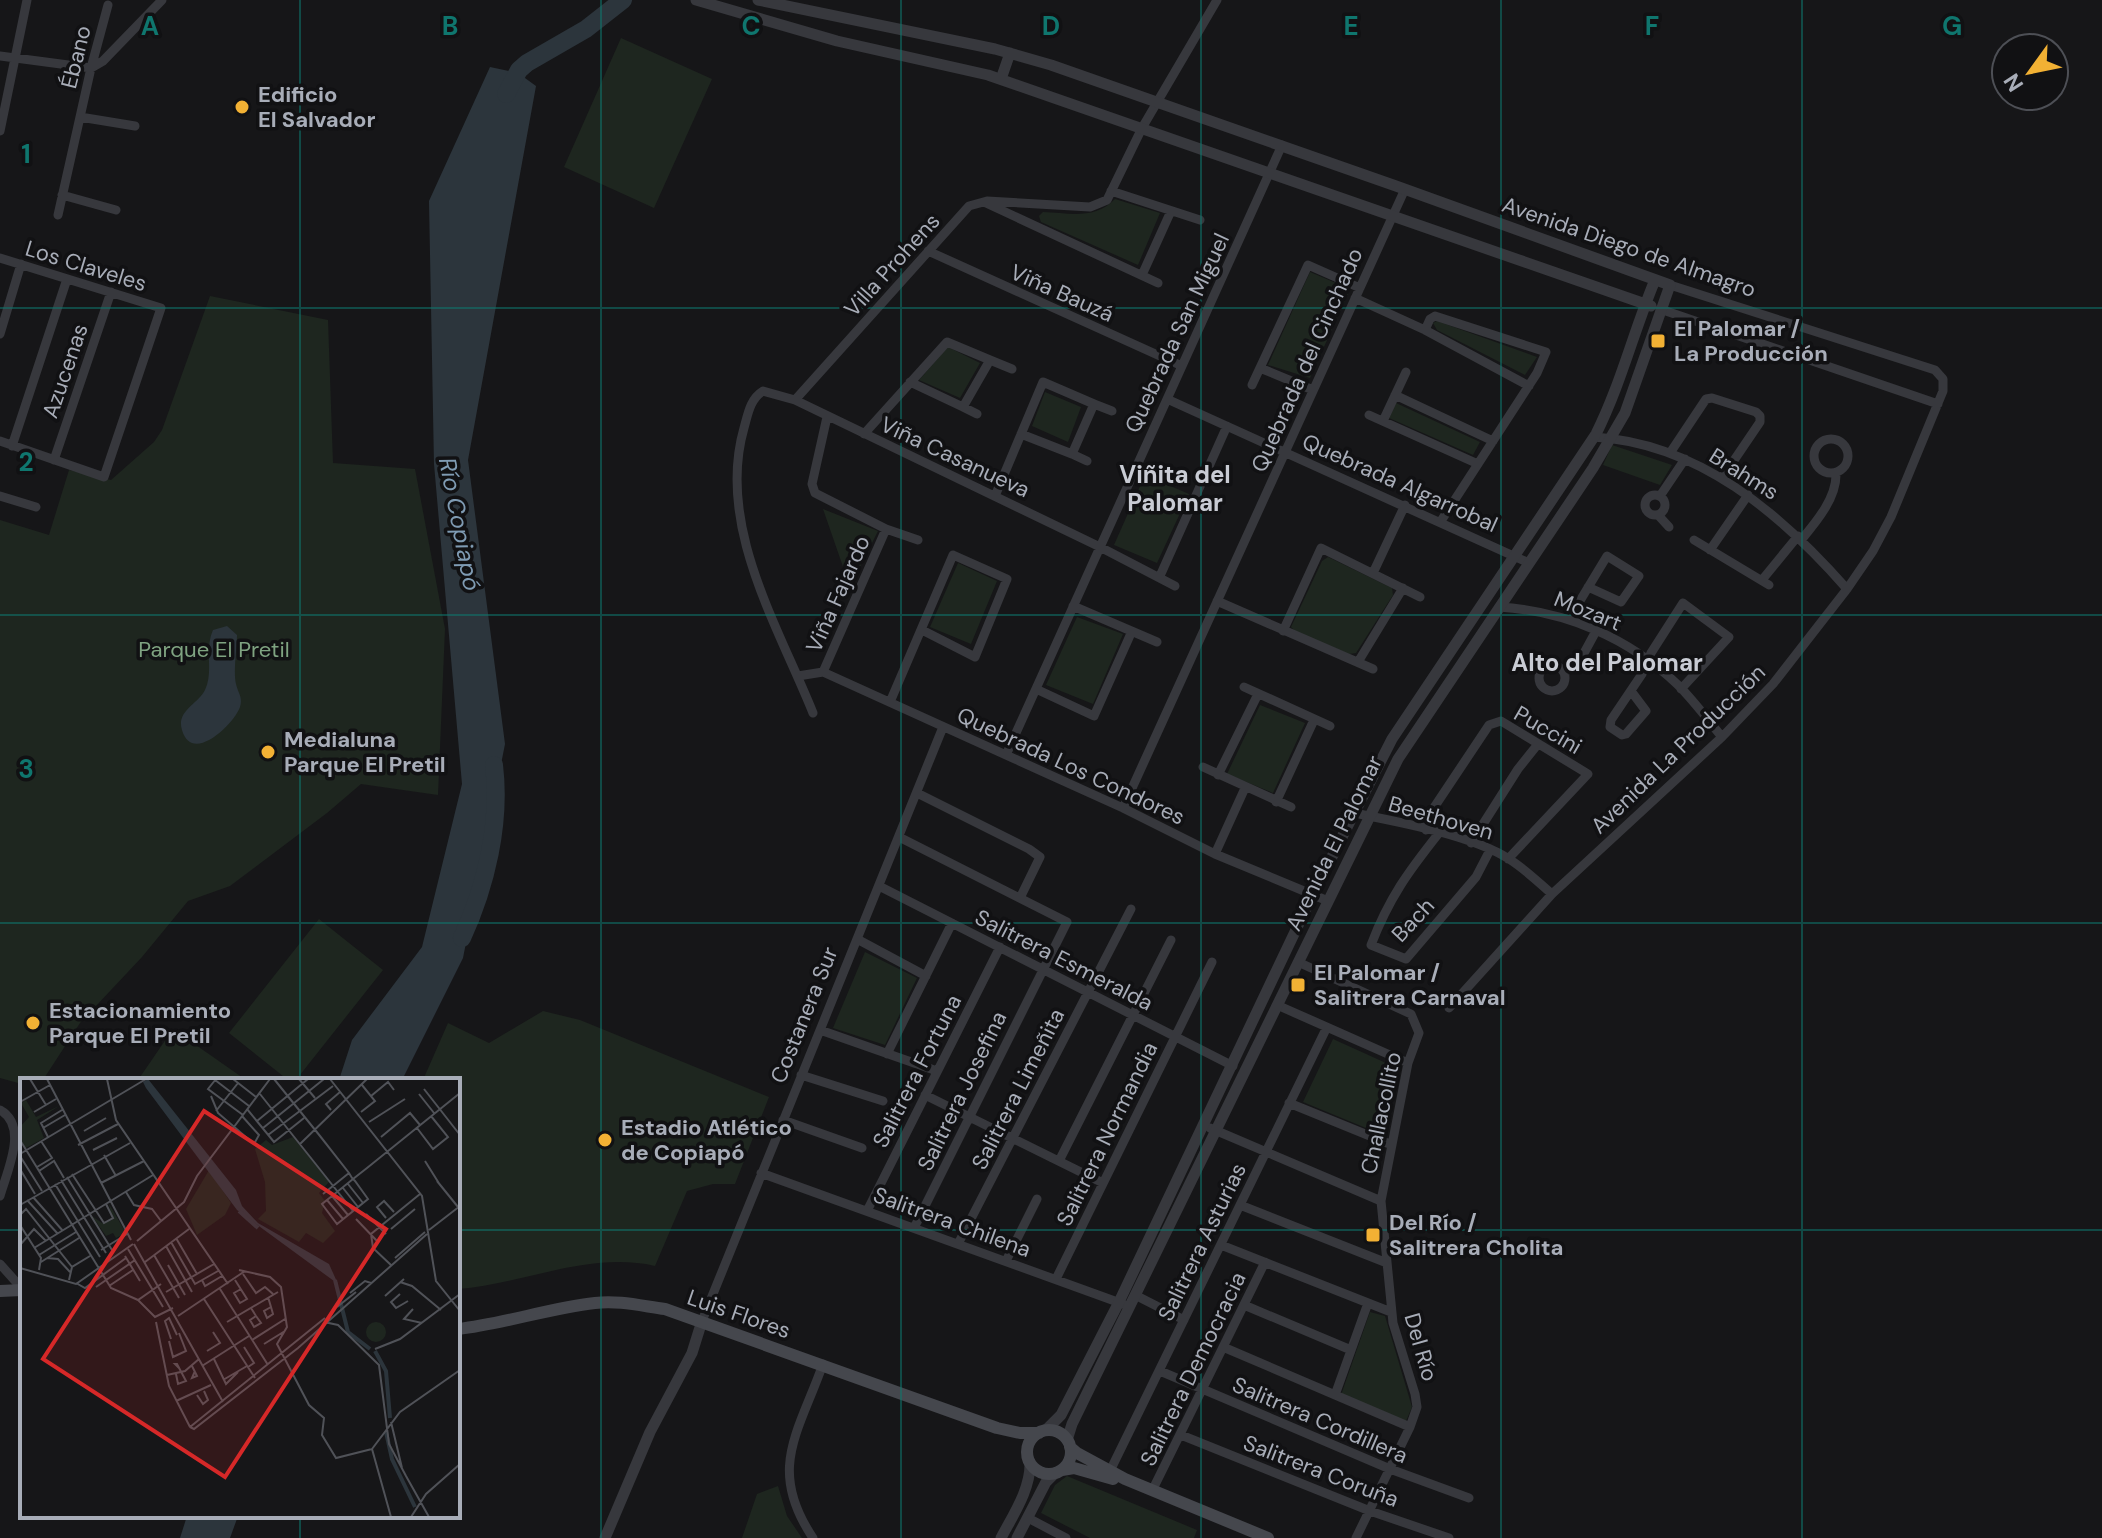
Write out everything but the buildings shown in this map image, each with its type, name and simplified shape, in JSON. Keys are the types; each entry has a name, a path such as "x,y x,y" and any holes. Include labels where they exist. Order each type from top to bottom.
{"main road":[{"path":"0,1291 20,1287"},
{"name":"Luis Flores","path":"460,1329 597,1302 665,1309 997,1428 1020,1433 1043,1432"},
{"name":"Luis Flores","path":"997,1428 1018,1440 1029,1457"},
{"path":"1149,1490 1083,1470 1040,1472 1029,1457 1030,1442 1043,1432 1059,1433 1069,1444 1110,1471 1268,1538"},
{"path":"1058,1472 1070,1458 1069,1444"}],"street":[{"path":"0,131 27,0"},
{"path":"0,56 91,68 103,61 162,0"},
{"path":"696,0 837,41 1001,79 1938,404"},
{"name":"Avenida Diego de Almagro","path":"758,0 794,4 1010,53 1158,102 1655,280 1935,370 1944,383 1938,404"},
{"path":"983,202 1090,207 1107,200 1142,128 1217,0"},
{"name":"Ébano","path":"58,215 108,5"},
{"path":"1001,79 1010,53"},
{"name":"Ébano","path":"80,117 135,126"},
{"name":"Quebrada San Miguel","path":"1006,755 1282,145"},
{"name":"Quebrada del Cinchado","path":"1123,808 1405,189"},
{"path":"1111,191 1200,220"},
{"path":"62,195 116,210"},
{"path":"983,202 1158,283"},
{"name":"Villa Prohens","path":"795,400 969,206 983,202"},
{"path":"1035,226 1032,219 1038,204"},
{"path":"1142,275 1171,211"},
{"name":"Viña Bauzá","path":"928,251 1182,366"},
{"name":"Los Claveles","path":"0,258 161,308 104,477 54,460"},
{"path":"0,334 21,264"},
{"path":"1252,385 1308,265 1529,386"},
{"path":"12,446 67,279"},
{"name":"Avenida El Palomar","path":"1043,1432 1061,1415 1128,1301 1312,896 1392,739 1594,437 1610,405 1655,280"},
{"name":"Avenida El Palomar","path":"1069,1444 1072,1424 1209,1128 1277,1005 1398,759 1611,438 1635,388 1670,285"},
{"name":"Azucenas","path":"54,460 111,292"},
{"path":"1425,330 1435,316 1546,352 1529,386 1441,521"},
{"path":"864,434 947,342 1012,369"},
{"path":"963,407 990,360"},
{"path":"1260,368 1313,390"},
{"path":"1383,421 1406,372"},
{"path":"910,382 977,414"},
{"path":"995,496 1043,382 1112,411"},
{"path":"795,400 767,391 752,401 739,447 737,476 739,505 759,588 813,713"},
{"path":"1395,395 1493,441"},
{"path":"1670,453 1706,399 1712,398 1756,412 1760,422 1722,478"},
{"name":"Quebrada Algarrobal","path":"1167,399 1529,563"},
{"name":"Viña Casanueva","path":"795,400 1175,586"},
{"path":"1072,454 1094,404"},
{"name":"Avenida La Producción","path":"1449,1008 1552,894 1722,737 1765,693 1873,551 1891,517 1938,404"},
{"path":"1369,415 1478,464"},
{"name":"Viña Fajardo","path":"827,417 812,484 815,493 886,529 918,540"},
{"path":"1160,576 1227,426"},
{"path":"1021,434 1087,461"},
{"name":"Brahms","path":"1594,437 1611,438 1670,453 1722,478 1800,538 1847,589"},
{"path":"0,441 54,460"},
{"path":"1660,496 1685,459"},
{"path":"1694,540 1765,582 1832,495 1837,486 1836,473"},
{"path":"1710,550 1748,495"},
{"path":"0,496 36,507"},
{"path":"1660,496 1649,497 1645,504 1650,515 1658,515 1669,527"},
{"path":"1658,515 1665,506 1660,496"},
{"path":"1373,573 1405,505"},
{"name":"Viña Fajardo","path":"823,672 886,529"},
{"path":"1283,631 1321,548 1420,597"},
{"path":"890,702 953,555 1007,579 975,657 922,630"},
{"path":"1569,619 1588,587 1607,556 1639,576 1621,602 1588,587"},
{"path":"1358,662 1403,588"},
{"path":"1217,601 1373,669"},
{"path":"1631,691 1646,711 1622,735 1610,727 1610,723 1683,603 1727,633 1729,640 1681,689"},
{"path":"1073,606 1157,642"},
{"name":"Mozart","path":"1499,607 1532,609 1569,619 1625,645 1648,660 1681,689 1722,737"},
{"path":"1036,689 1094,716 1132,631"},
{"path":"1564,672 1577,666 1596,631"},
{"path":"798,676 823,672"},
{"name":"Quebrada Los Condores","path":"823,672 1123,808 1215,854 1328,901"},
{"path":"1244,687 1330,726"},
{"path":"1218,775 1258,694"},
{"path":"1276,802 1314,720"},
{"name":"Puccini","path":"1426,830 1433,809 1489,725 1501,721 1588,774 1508,859"},
{"name":"Costanera Sur","path":"605,1538 650,1432 692,1353 761,1173 943,727"},
{"path":"1471,843 1518,769 1538,744"},
{"path":"1203,767 1291,807"},
{"path":"1215,854 1245,788"},
{"path":"899,837 1020,898 1040,857 917,793"},
{"name":"Beethoven","path":"1354,813 1439,833 1490,850 1508,859 1552,894"},
{"name":"Bach","path":"1439,833 1403,878 1385,909 1371,945 1406,959 1476,877 1490,850"},
{"name":"Salitrera Esmeralda","path":"879,886 1233,1066"},
{"name":"Salitrera Josefina","path":"914,1228 1067,922 1020,898"},
{"name":"Salitrera Limeñita","path":"958,1244 1131,909"},
{"path":"887,1054 952,923"},
{"path":"857,939 926,976"},
{"path":"1059,1161 1171,940"},
{"name":"Salitrera Fortuna","path":"867,1211 1000,947"},
{"name":"Salitrera Normandia","path":"1056,1279 1212,962"},
{"name":"Challacollito","path":"1298,962 1411,1014 1419,1033 1408,1063 1381,1201"},
{"path":"1277,1005 1408,1063"},
{"name":"Salitrera Asturias","path":"1110,1471 1327,1027"},
{"path":"820,1030 937,1071"},
{"path":"801,1075 883,1101"},
{"path":"925,1095 1103,1183"},
{"path":"1289,1103 1392,1145"},
{"path":"0,1110 13,1121 15,1132 0,1196"},
{"path":"783,1120 862,1148"},
{"path":"1209,1128 1381,1201"},
{"name":"Salitrera Chilena","path":"761,1173 1056,1279 1184,1320"},
{"path":"1006,1261 1037,1199"},
{"name":"Del Río","path":"1356,1538 1417,1407 1391,1312 1381,1201"},
{"path":"1240,1205 1387,1263"},
{"path":"1221,1245 1391,1312"},
{"name":"Salitrera Democracia","path":"1149,1490 1181,1435 1265,1262"},
{"path":"0,1264 20,1285"},
{"path":"1335,1395 1368,1303"},
{"path":"1244,1305 1351,1350"},
{"path":"1223,1347 1410,1427"},
{"path":"813,1538 798,1515 790,1492 788,1473 791,1449 823,1364"},
{"name":"Salitrera Cordillera","path":"1160,1371 1390,1469 1469,1498"},
{"name":"Salitrera Coruña","path":"1181,1435 1370,1511 1449,1538"},
{"path":"1001,1538 1031,1474 1029,1457"},
{"path":"1017,1538 1046,1482 1058,1472"},
{"path":"1028,1518 1066,1538"}],"green space":[{"path":"621,38 712,79 654,208 564,167"},
{"path":"1115,199 1160,213 1138,265 1041,222 1039,216 1043,212 1090,213"},
{"path":"1310,272 1350,289 1310,378 1268,365"},
{"name":"Parque El Pretil","path":"210,296 328,320 333,463 415,469 445,629 438,795 361,784 230,886 188,901 142,957 80,1023 44,1078 20,1078 20,1083 0,1078 0,520 49,535 69,470 111,480 154,442 162,430"},
{"path":"1437,321 1537,357 1525,375 1437,330 1433,323"},
{"path":"948,347 980,363 960,398 919,380"},
{"path":"1045,392 1081,407 1068,442 1032,426"},
{"path":"1396,403 1480,442 1473,455 1389,418"},
{"path":"1612,445 1672,465 1660,485 1603,465"},
{"path":"1145,475 1189,494 1157,563 1114,545"},
{"path":"823,509 878,531 850,587"},
{"path":"1328,557 1392,588 1393,595 1356,653 1349,654 1297,633 1291,627 1322,561"},
{"path":"958,563 997,581 971,644 930,627"},
{"path":"1077,617 1123,634 1093,704 1046,685"},
{"path":"1260,705 1305,723 1273,793 1227,774"},
{"path":"319,919 383,970 298,1078 285,1078 229,1033"},
{"path":"865,952 917,978 885,1045 833,1028"},
{"name":"Estadio Atlético de Copiapó","path":"543,1011 580,1020 769,1097 735,1184 713,1184 687,1191 655,1266 630,1262 581,1265 460,1289 460,1078 424,1078 448,1023 489,1043"},
{"path":"173,1029 243,1078 139,1078"},
{"path":"1333,1039 1397,1068 1383,1135 1303,1102"},
{"path":"1370,1312 1385,1316 1412,1407 1406,1421 1341,1395"},
{"path":"1067,1476 1197,1530 1194,1538 1090,1538 1041,1513 1055,1485"},
{"path":"778,1486 787,1516 802,1538 742,1538 757,1494"}],"water":[{"path":"490,67 518,73 536,86 468,460 505,744 463,958 403,1078 340,1078 352,1040 422,947 462,784 434,464 429,201"},
{"path":"227,626 237,635 235,673 240,707 222,731 203,743 194,744 187,740 182,730 182,718 208,683 209,645 213,630"},
{"path":"186,1518 237,1518 230,1538 180,1538"}],"waterway":[{"name":"Río Copiapó","path":"506,94 519,70 527,63 586,29 623,0"},
{"name":"Río Copiapó","path":"462,938 490,854 496,787 494,765"}],"place":[{"name":"Edificio El Salvador","path":"242,107"},
{"name":"El Palomar / La Producción","path":"1658,341"},
{"name":"Medialuna Parque El Pretil","path":"268,752"},
{"name":"El Palomar / Salitrera Carnaval","path":"1298,985"},
{"name":"Estacionamiento Parque El Pretil","path":"33,1023"},
{"name":"Estadio Atlético de Copiapó","path":"605,1140"},
{"name":"Del Río / Salitrera Cholita","path":"1373,1235"}],"district":[{"name":"Viñita del Palomar","path":"1175,488"},
{"name":"Alto del Palomar","path":"1607,662"}]}
